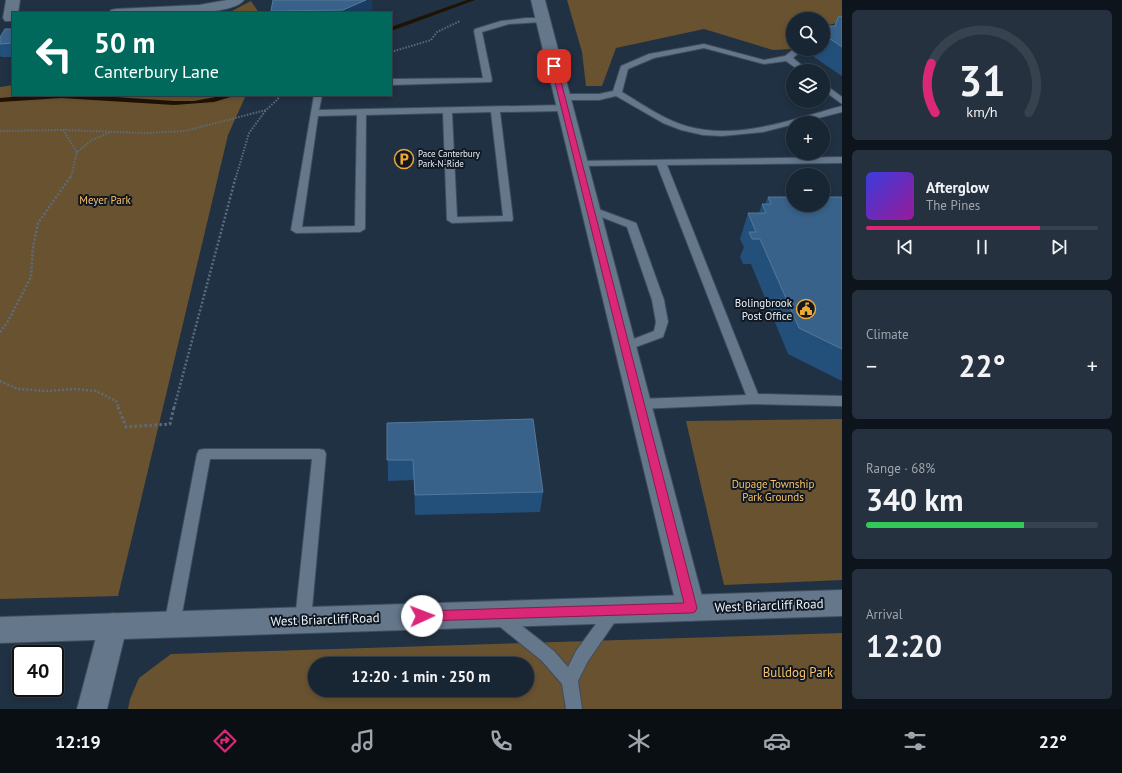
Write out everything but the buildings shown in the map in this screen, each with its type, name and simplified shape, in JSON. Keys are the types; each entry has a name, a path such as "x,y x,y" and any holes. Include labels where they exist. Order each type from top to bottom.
{"street":[{"path":"8,19 13,0"},
{"path":"538,0 691,608"},
{"path":"136,12 216,8 236,2"},
{"name":"West Briarcliff Road","path":"0,630 842,603"},
{"path":"92,709 113,626"}],"lane":[{"path":"392,82 488,80 478,31 490,25 518,20 542,20"},
{"path":"617,92 624,68 652,56 704,46 764,62 788,58 790,56"},
{"path":"788,58 796,64"},
{"path":"314,113 495,110 599,97 617,92 656,116 685,128 719,134 765,129 842,108"},
{"path":"830,92 842,101"},
{"path":"318,96 296,230 360,229 362,112"},
{"path":"447,110 452,220 508,218 495,110"},
{"path":"578,163 842,160"},
{"path":"661,162 754,399"},
{"path":"590,210 632,225 658,300 662,322 659,334 625,347"},
{"path":"639,404 754,399 842,401"},
{"path":"172,625 204,454 319,454 303,620"},
{"path":"570,681 582,656 614,610"},
{"path":"495,614 548,656 570,681 574,709"}],"path":[{"path":"392,52 431,40 437,32 462,21"},
{"path":"0,381 18,389 47,391 75,389 96,391 116,401 126,427 170,424 224,219 249,133 266,110 278,99 279,96"},
{"path":"0,131 63,130 145,133 185,131 266,110"},
{"path":"63,130 77,152"},
{"path":"0,332 7,323 31,277 33,247 38,223 71,178 77,152 92,140 113,131"}],"green space":[{"path":"567,0 842,0 842,22 830,25 830,12 786,12 786,49 773,50 704,29 616,48 602,86 586,86 582,52"},
{"path":"251,1 258,12 230,12"},
{"name":"Meyer Park","path":"12,85 12,96 246,96 228,135 118,596 0,599 0,87"},
{"name":"Dupage Township Park Grounds","path":"842,419 842,580 724,585 686,421"},
{"name":"Bulldog Park","path":"842,633 842,709 128,709 130,699 139,678 171,654"}],"waterway":[{"path":"392,29 472,0"},
{"path":"0,100 61,96"},
{"path":"61,96 90,97 153,103 194,103 230,96"}],"place":[{"name":"Pace Canterbury Park-N-Ride","path":"404,159"},
{"name":"Bolingbrook Post Office","path":"806,309"}],"route":[{"path":"422,616 691,608 554,66"}]}
